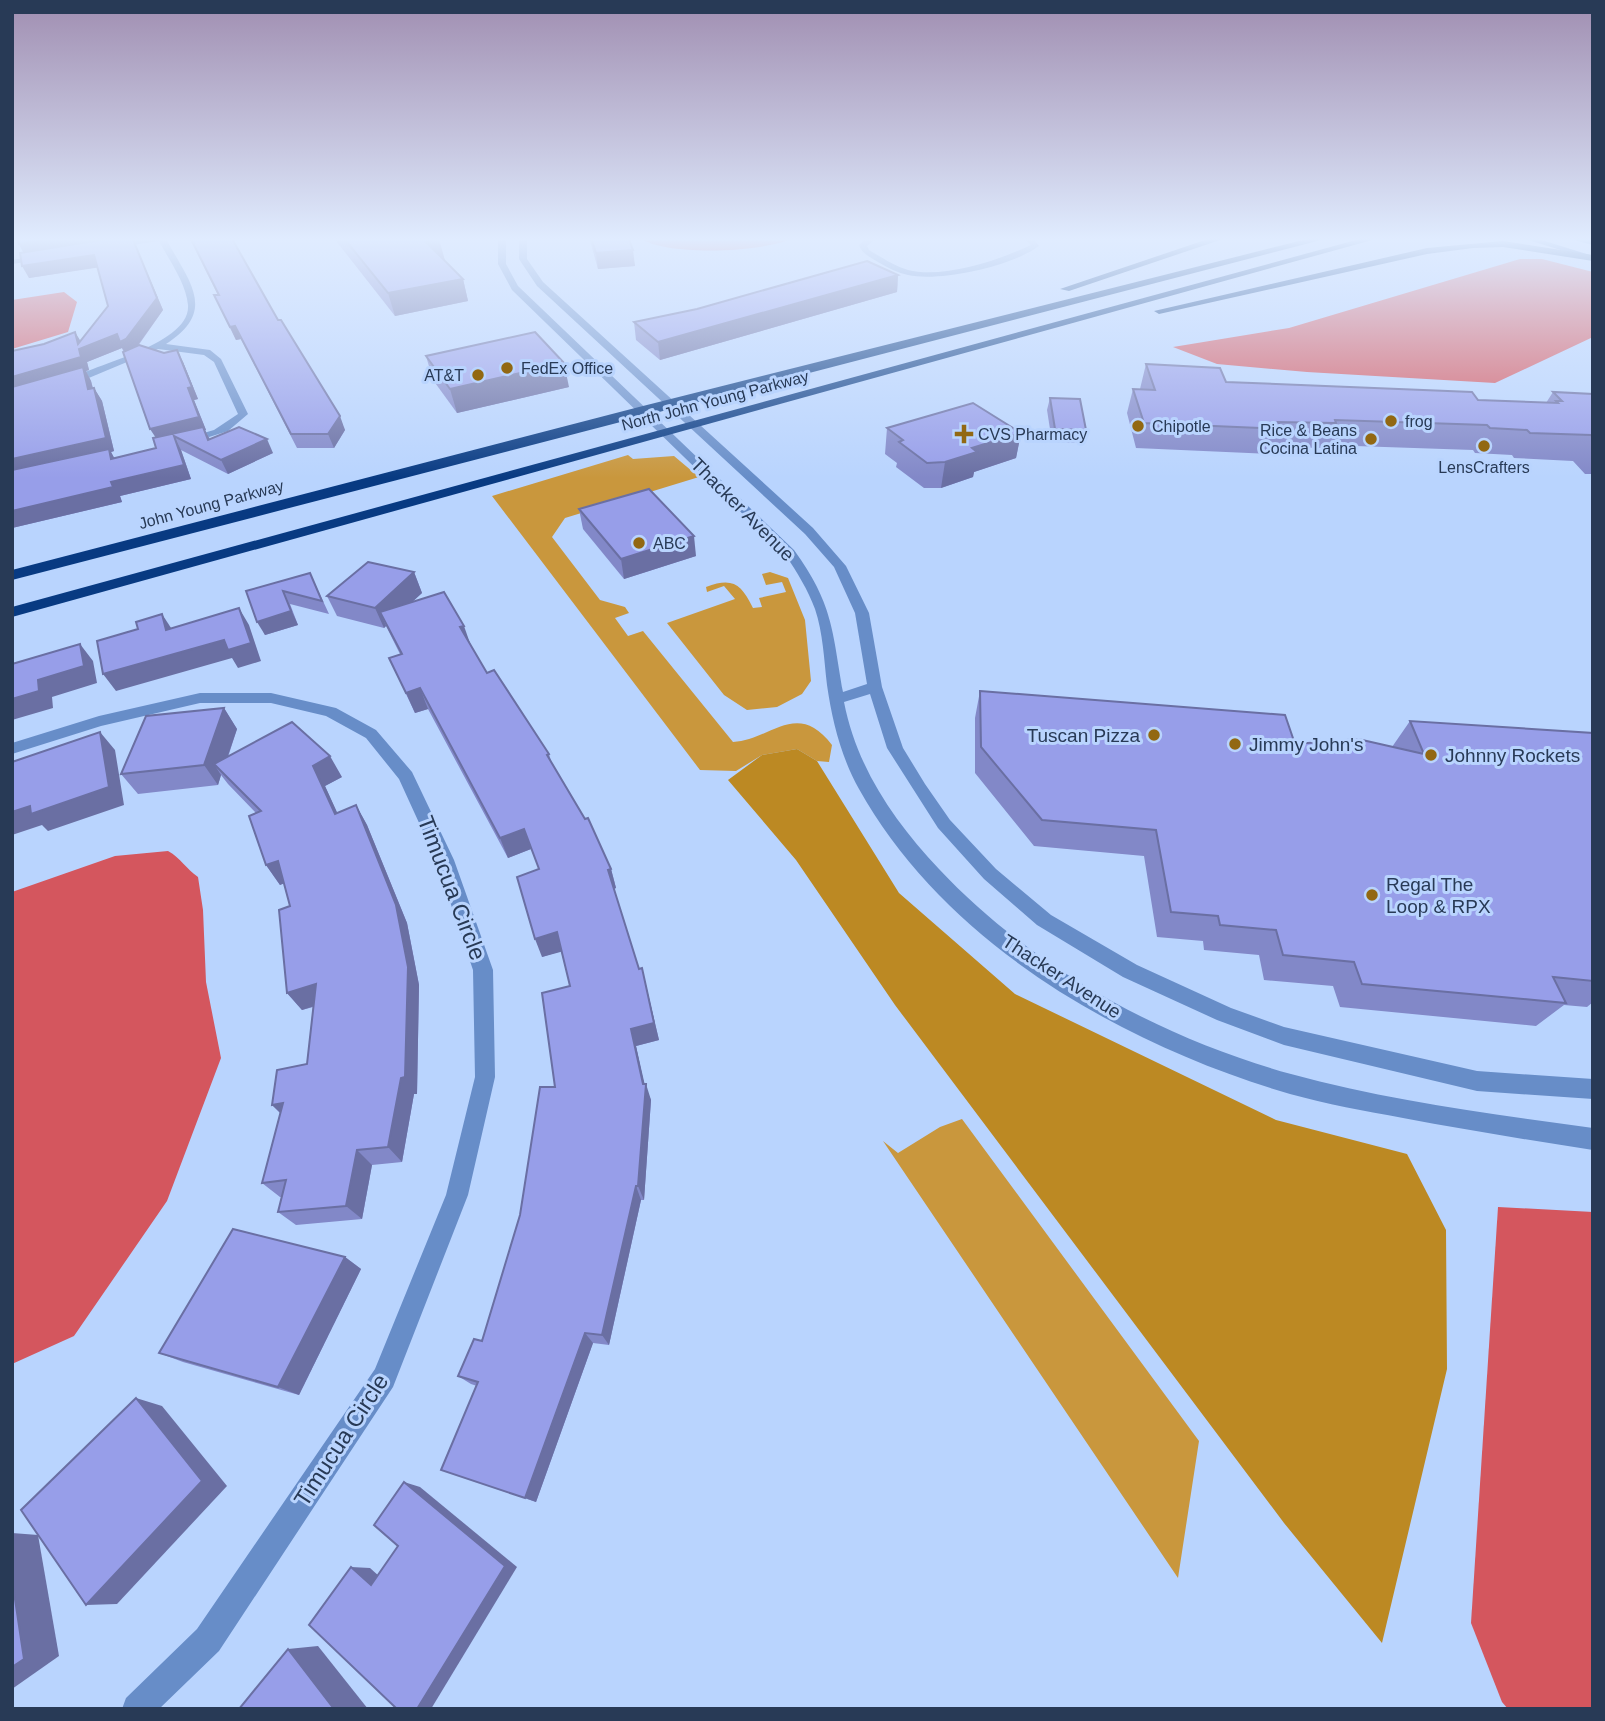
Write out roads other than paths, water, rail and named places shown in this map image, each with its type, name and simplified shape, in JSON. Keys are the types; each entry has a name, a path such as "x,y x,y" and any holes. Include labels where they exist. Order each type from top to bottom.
{"highway":[{"name":"North John Young Parkway","path":"419,469 668,401 1004,317"},
{"name":"North John Young Parkway","path":"12,612 1085,317"},
{"path":"848,382 1130,317"},
{"path":"876,338 889,334"},
{"path":"668,401 757,368 863,341"},
{"name":"John Young Parkway","path":"12,575 419,469"}],"street":[{"path":"56,387 159,346 188,317"},
{"name":"Thacker Avenue","path":"545,317 774,536 805,574 823,614 836,699 849,746 871,796 911,852 966,908 1021,954 1120,1016 1210,1055 1288,1083 1473,1122 1593,1139"},
{"name":"Thacker Avenue","path":"576,317 823,545 840,566 862,613 875,687 895,748 944,824 990,874 1044,920 1130,971 1224,1014 1284,1036 1476,1081 1593,1089"},
{"path":"159,346 207,352 218,361 243,414 235,424 209,435 172,444"},
{"path":"774,536 800,546 823,545"},
{"path":"836,699 875,687"},
{"name":"Timucua Circle","path":"12,749 99,722 200,698 271,698 331,712 371,734 406,776 445,860 483,970 485,1077 457,1195 383,1378 208,1640 137,1709"}],"place":[{"name":"FedEx Office","path":"507,368"},
{"name":"AT&T","path":"478,375"},
{"name":"frog","path":"1391,421"},
{"name":"Chipotle","path":"1138,426"},
{"name":"CVS Pharmacy","path":"964,434"},
{"name":"Rice & Beans Cocina Latina","path":"1371,439"},
{"name":"LensCrafters","path":"1484,446"},
{"name":"ABC","path":"639,543"},
{"name":"Tuscan Pizza","path":"1154,735"},
{"name":"Jimmy John's","path":"1235,744"},
{"name":"Johnny Rockets","path":"1431,755"},
{"name":"Regal The Loop & RPX","path":"1372,895"}]}
